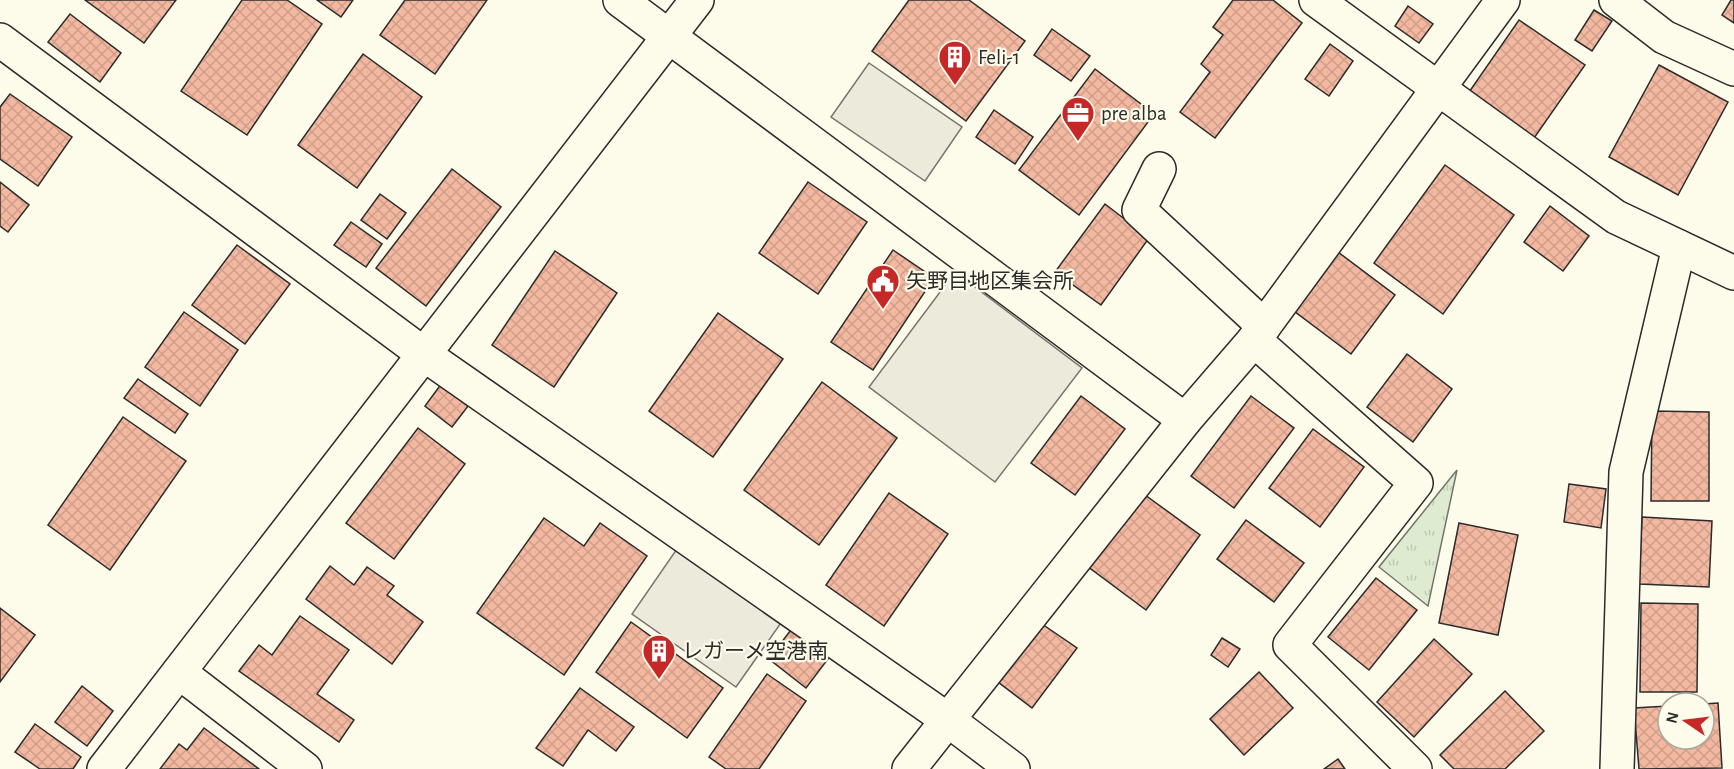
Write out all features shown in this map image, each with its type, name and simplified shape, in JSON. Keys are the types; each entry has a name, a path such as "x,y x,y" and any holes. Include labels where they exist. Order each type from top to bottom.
{"street":[{"path":"620,0 1185,420"},
{"path":"104,769 697,0"},
{"path":"1316,0 1616,217 1734,273"},
{"path":"909,769 1185,420 1259,333 1503,0"},
{"path":"1616,0 1664,37 1734,69"},
{"path":"0,40 425,355 948,720 1013,769"},
{"path":"1159,169 1139,210 1259,333 1416,483 1290,645 1415,769"},
{"path":"1617,769 1626,472 1679,247"},
{"path":"179,672 305,769"}],"green space":[{"path":"1457,470 1428,606 1379,567"}],"shaded area":[{"path":"869,63 962,127 925,181 831,117"},
{"path":"955,272 1082,368 995,482 869,387"},
{"path":"679,546 783,620 736,687 632,614"}],"building":[{"path":"85,0 176,0 144,43"},
{"path":"242,0 287,0 322,24 247,135 181,91"},
{"path":"317,0 353,0 341,17"},
{"path":"405,0 487,0 435,74 380,35"},
{"name":"Feli-1","path":"909,0 969,0 1025,41 966,121 872,51"},
{"path":"1233,0 1273,0 1302,23 1215,138 1180,112 1210,72 1201,64 1223,35 1213,27"},
{"path":"1731,0 1734,0 1734,23 1722,15"},
{"path":"1408,6 1433,24 1419,43 1395,26"},
{"path":"1594,10 1612,21 1592,51 1575,40"},
{"path":"70,14 121,53 100,82 48,42"},
{"path":"1519,20 1585,65 1532,141 1467,95"},
{"path":"1052,29 1090,56 1071,81 1034,55"},
{"path":"1330,44 1353,61 1329,96 1305,79"},
{"path":"363,54 422,97 357,188 298,145"},
{"path":"1659,65 1728,102 1678,195 1609,157"},
{"path":"1095,69 1154,114 1079,215 1019,170"},
{"path":"10,94 72,137 38,186 0,159 0,107"},
{"path":"994,110 1033,137 1015,164 976,137"},
{"path":"1445,165 1514,215 1443,314 1374,263"},
{"path":"452,169 501,207 426,306 376,268"},
{"path":"0,182 29,205 8,232 0,226"},
{"path":"808,182 867,222 818,294 759,253"},
{"path":"380,194 406,213 387,239 361,220"},
{"path":"1105,204 1149,238 1101,305 1055,272"},
{"path":"1550,206 1589,236 1563,271 1524,242"},
{"path":"351,222 382,244 366,267 334,245"},
{"path":"237,245 290,284 245,344 192,305"},
{"name":"矢野目地区集会所","path":"893,250 934,278 873,370 831,342"},
{"path":"555,251 617,293 554,387 492,345"},
{"path":"1338,252 1395,295 1351,354 1294,311"},
{"path":"184,312 238,350 200,406 145,367"},
{"path":"718,313 783,359 713,457 649,411"},
{"path":"1407,354 1452,389 1413,442 1367,407"},
{"path":"447,376 475,397 452,427 425,406"},
{"path":"138,379 188,414 175,433 124,398"},
{"path":"822,382 897,438 819,545 744,490"},
{"path":"1081,396 1125,429 1075,495 1031,463"},
{"path":"1251,396 1294,428 1234,508 1191,476"},
{"path":"1652,411 1709,412 1709,501 1651,501"},
{"path":"123,417 186,461 110,570 48,525"},
{"path":"418,428 465,464 394,559 346,523"},
{"path":"1313,429 1364,467 1320,527 1269,488"},
{"path":"1569,484 1606,489 1601,528 1564,522"},
{"path":"1141,492 1200,535 1146,610 1087,566"},
{"path":"889,493 948,534 884,626 826,585"},
{"path":"1642,517 1712,521 1709,587 1639,584"},
{"path":"544,518 584,546 600,523 647,556 564,675 477,613"},
{"path":"1246,520 1304,563 1274,602 1217,559"},
{"path":"1459,523 1518,535 1498,635 1439,623"},
{"path":"330,566 354,585 367,567 394,586 387,595 423,622 392,664 306,599"},
{"path":"1376,578 1417,610 1369,670 1328,637"},
{"path":"1641,603 1698,604 1697,691 1640,692"},
{"path":"0,608 35,635 0,682"},
{"path":"300,616 349,650 317,694 354,720 339,742 239,671 259,645 272,655"},
{"name":"レガーメ空港南","path":"631,622 723,688 687,738 596,672"},
{"path":"1042,624 1077,648 1032,708 998,682"},
{"path":"793,627 831,655 806,688 769,659"},
{"path":"1222,638 1240,649 1228,667 1211,655"},
{"path":"1434,639 1472,674 1414,737 1377,702"},
{"path":"1259,672 1293,708 1244,755 1210,719"},
{"path":"767,674 806,701 759,769 726,769 709,757"},
{"path":"82,686 113,711 87,746 55,722"},
{"path":"580,688 634,727 616,751 588,730 563,766 536,748"},
{"path":"1505,691 1544,731 1505,769 1454,769 1440,755"},
{"path":"1716,703 1718,703 1722,768 1639,769 1634,708 1656,707 1656,751 1716,751"},
{"path":"35,724 81,757 73,769 40,769 15,752"},
{"path":"204,728 259,769 160,769 179,744 187,750"},
{"path":"1338,759 1345,769 1324,769"}],"place":[{"name":"Feli-1","path":"955,86"},
{"name":"pre alba","path":"1078,142"},
{"name":"矢野目地区集会所","path":"883,310"},
{"name":"レガーメ空港南","path":"659,680"}]}
